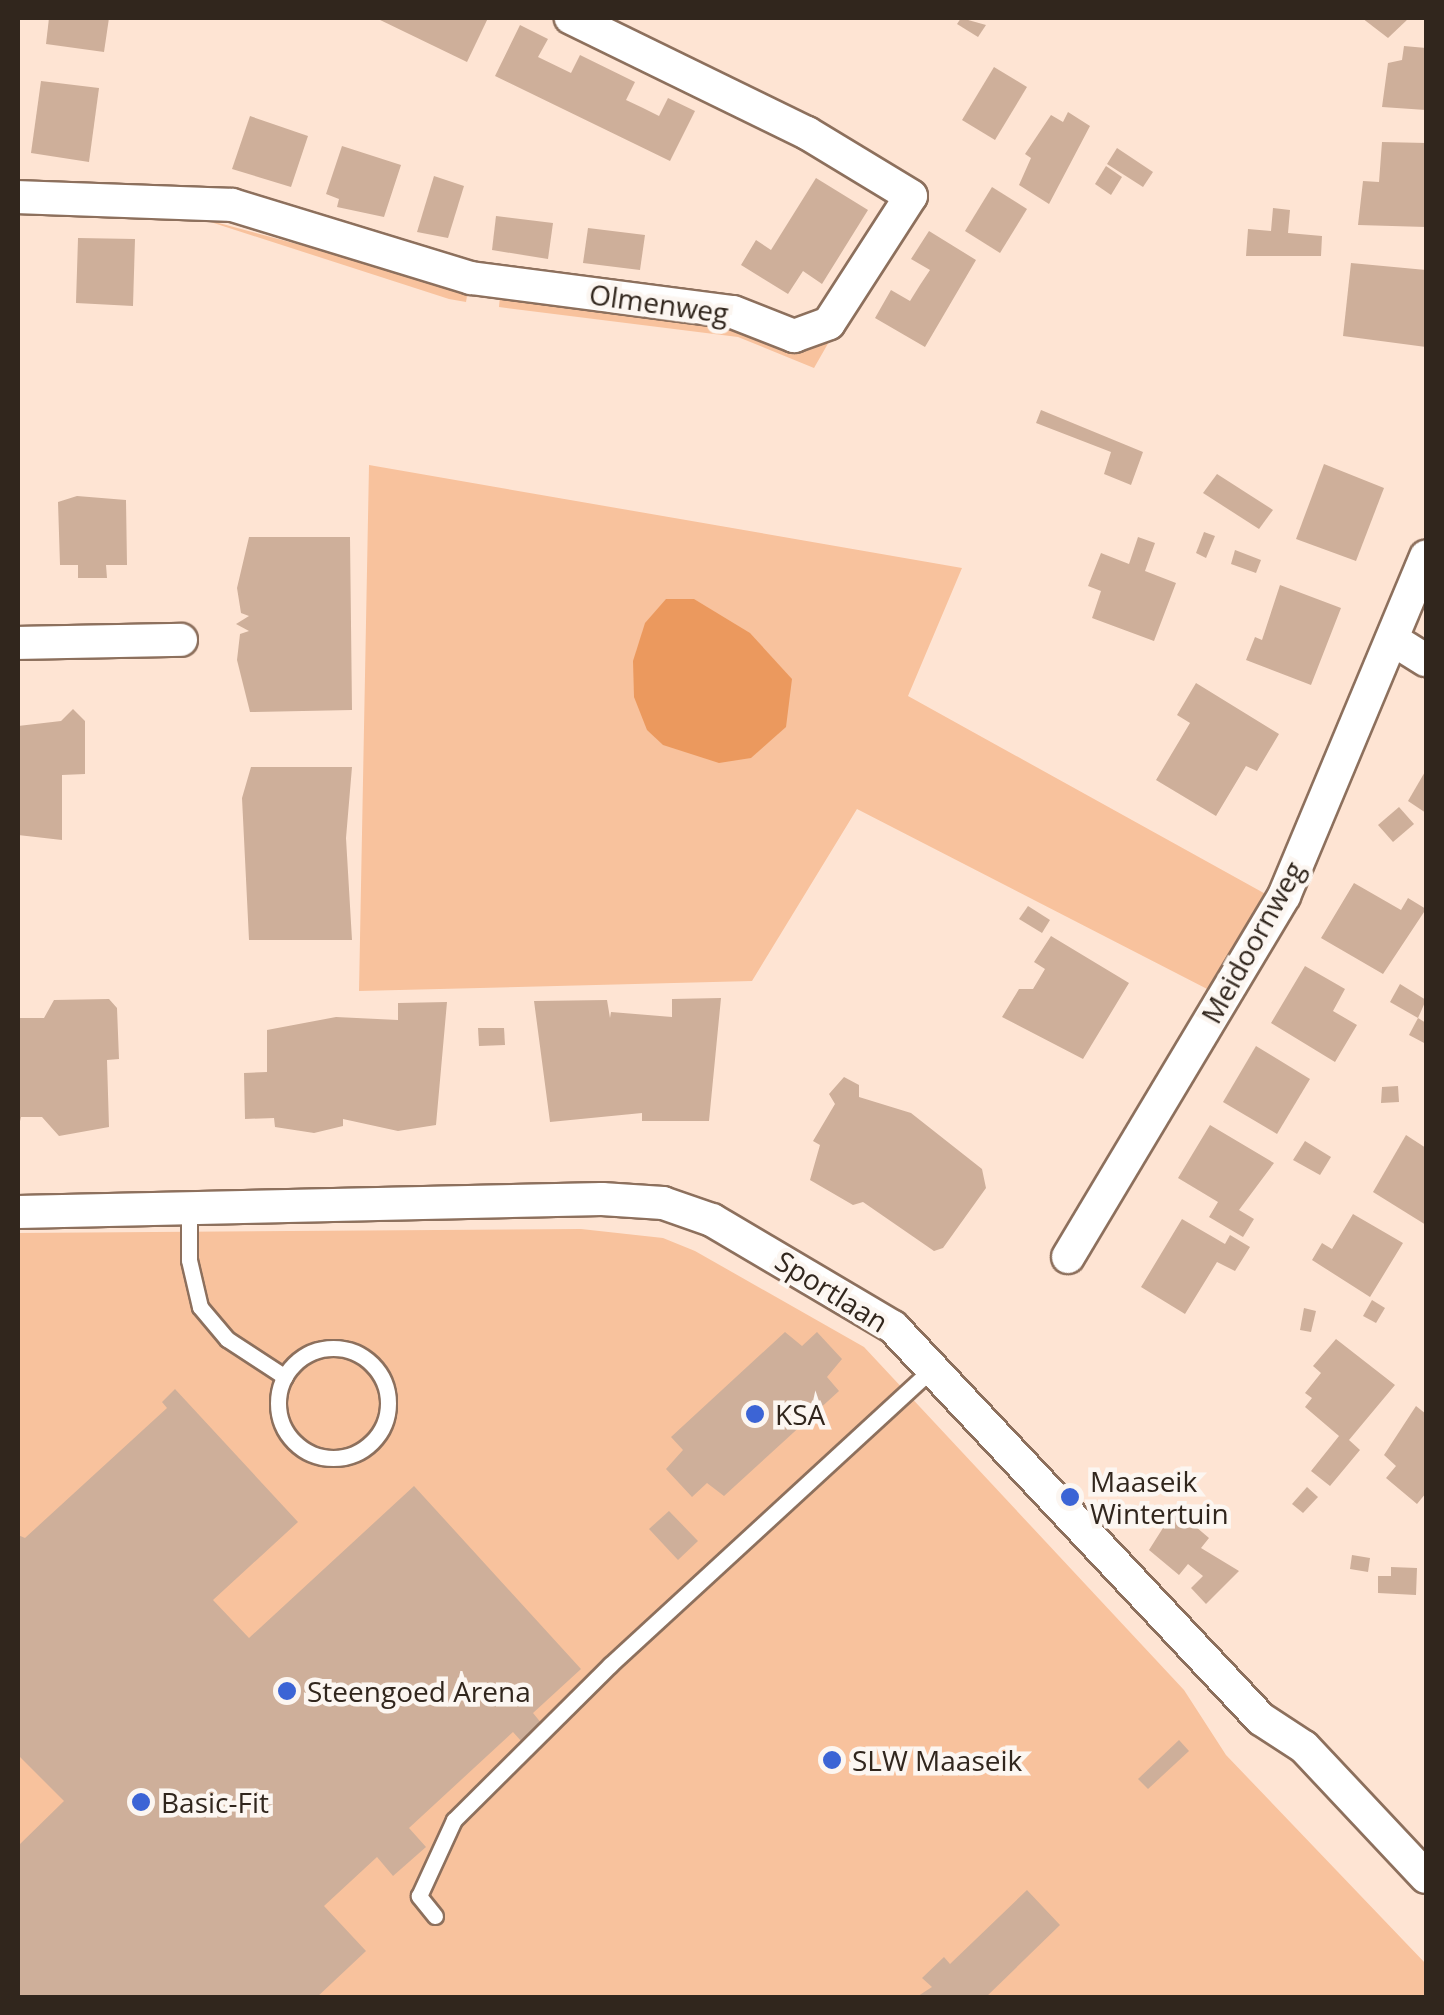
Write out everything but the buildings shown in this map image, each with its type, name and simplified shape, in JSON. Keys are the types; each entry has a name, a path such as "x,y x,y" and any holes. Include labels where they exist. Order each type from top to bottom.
{"street":[{"name":"Olmenweg","path":"18,197 232,205 471,278 733,312 794,336 828,323 910,196 807,133 571,18"},
{"name":"Meidoornweg","path":"1068,1257 1284,896 1395,641 1426,556"},
{"path":"18,643 181,640"},
{"path":"1395,641 1426,660"},
{"name":"Sportlaan","path":"18,1212 663,1203 712,1220 860,1301 932,1369 1261,1720 1304,1747 1426,1876"}],"lane":[{"path":"189,1208 200,1307 227,1340 285,1377"},
{"path":"348,1350 379,1372 389,1407 384,1425 344,1458 309,1453 284,1428 278,1394 285,1377 312,1352 348,1350"},
{"path":"435,1916 419,1896 454,1820 610,1665 932,1369"}],"shaded area":[{"path":"189,215 468,290 466,302 449,299"},
{"path":"500,295 725,325 802,350 830,340 814,368 738,337 499,307"},
{"path":"369,465 962,568 908,696 1271,897 1213,992 857,809 752,981 359,991"},
{"path":"666,599 694,599 750,633 792,679 786,727 751,758 719,763 663,745 647,730 634,697 633,661 645,623"},
{"path":"581,1229 663,1238 695,1251 864,1347 1184,1690 1226,1755 1426,1964 1426,1997 18,1997 18,1233"}],"place":[{"name":"KSA","path":"755,1414"},
{"name":"Maaseik Wintertuin","path":"1070,1497"},
{"name":"Steengoed Arena","path":"287,1691"},
{"name":"SLW Maaseik","path":"832,1760"},
{"name":"Basic-Fit","path":"141,1802"}]}
